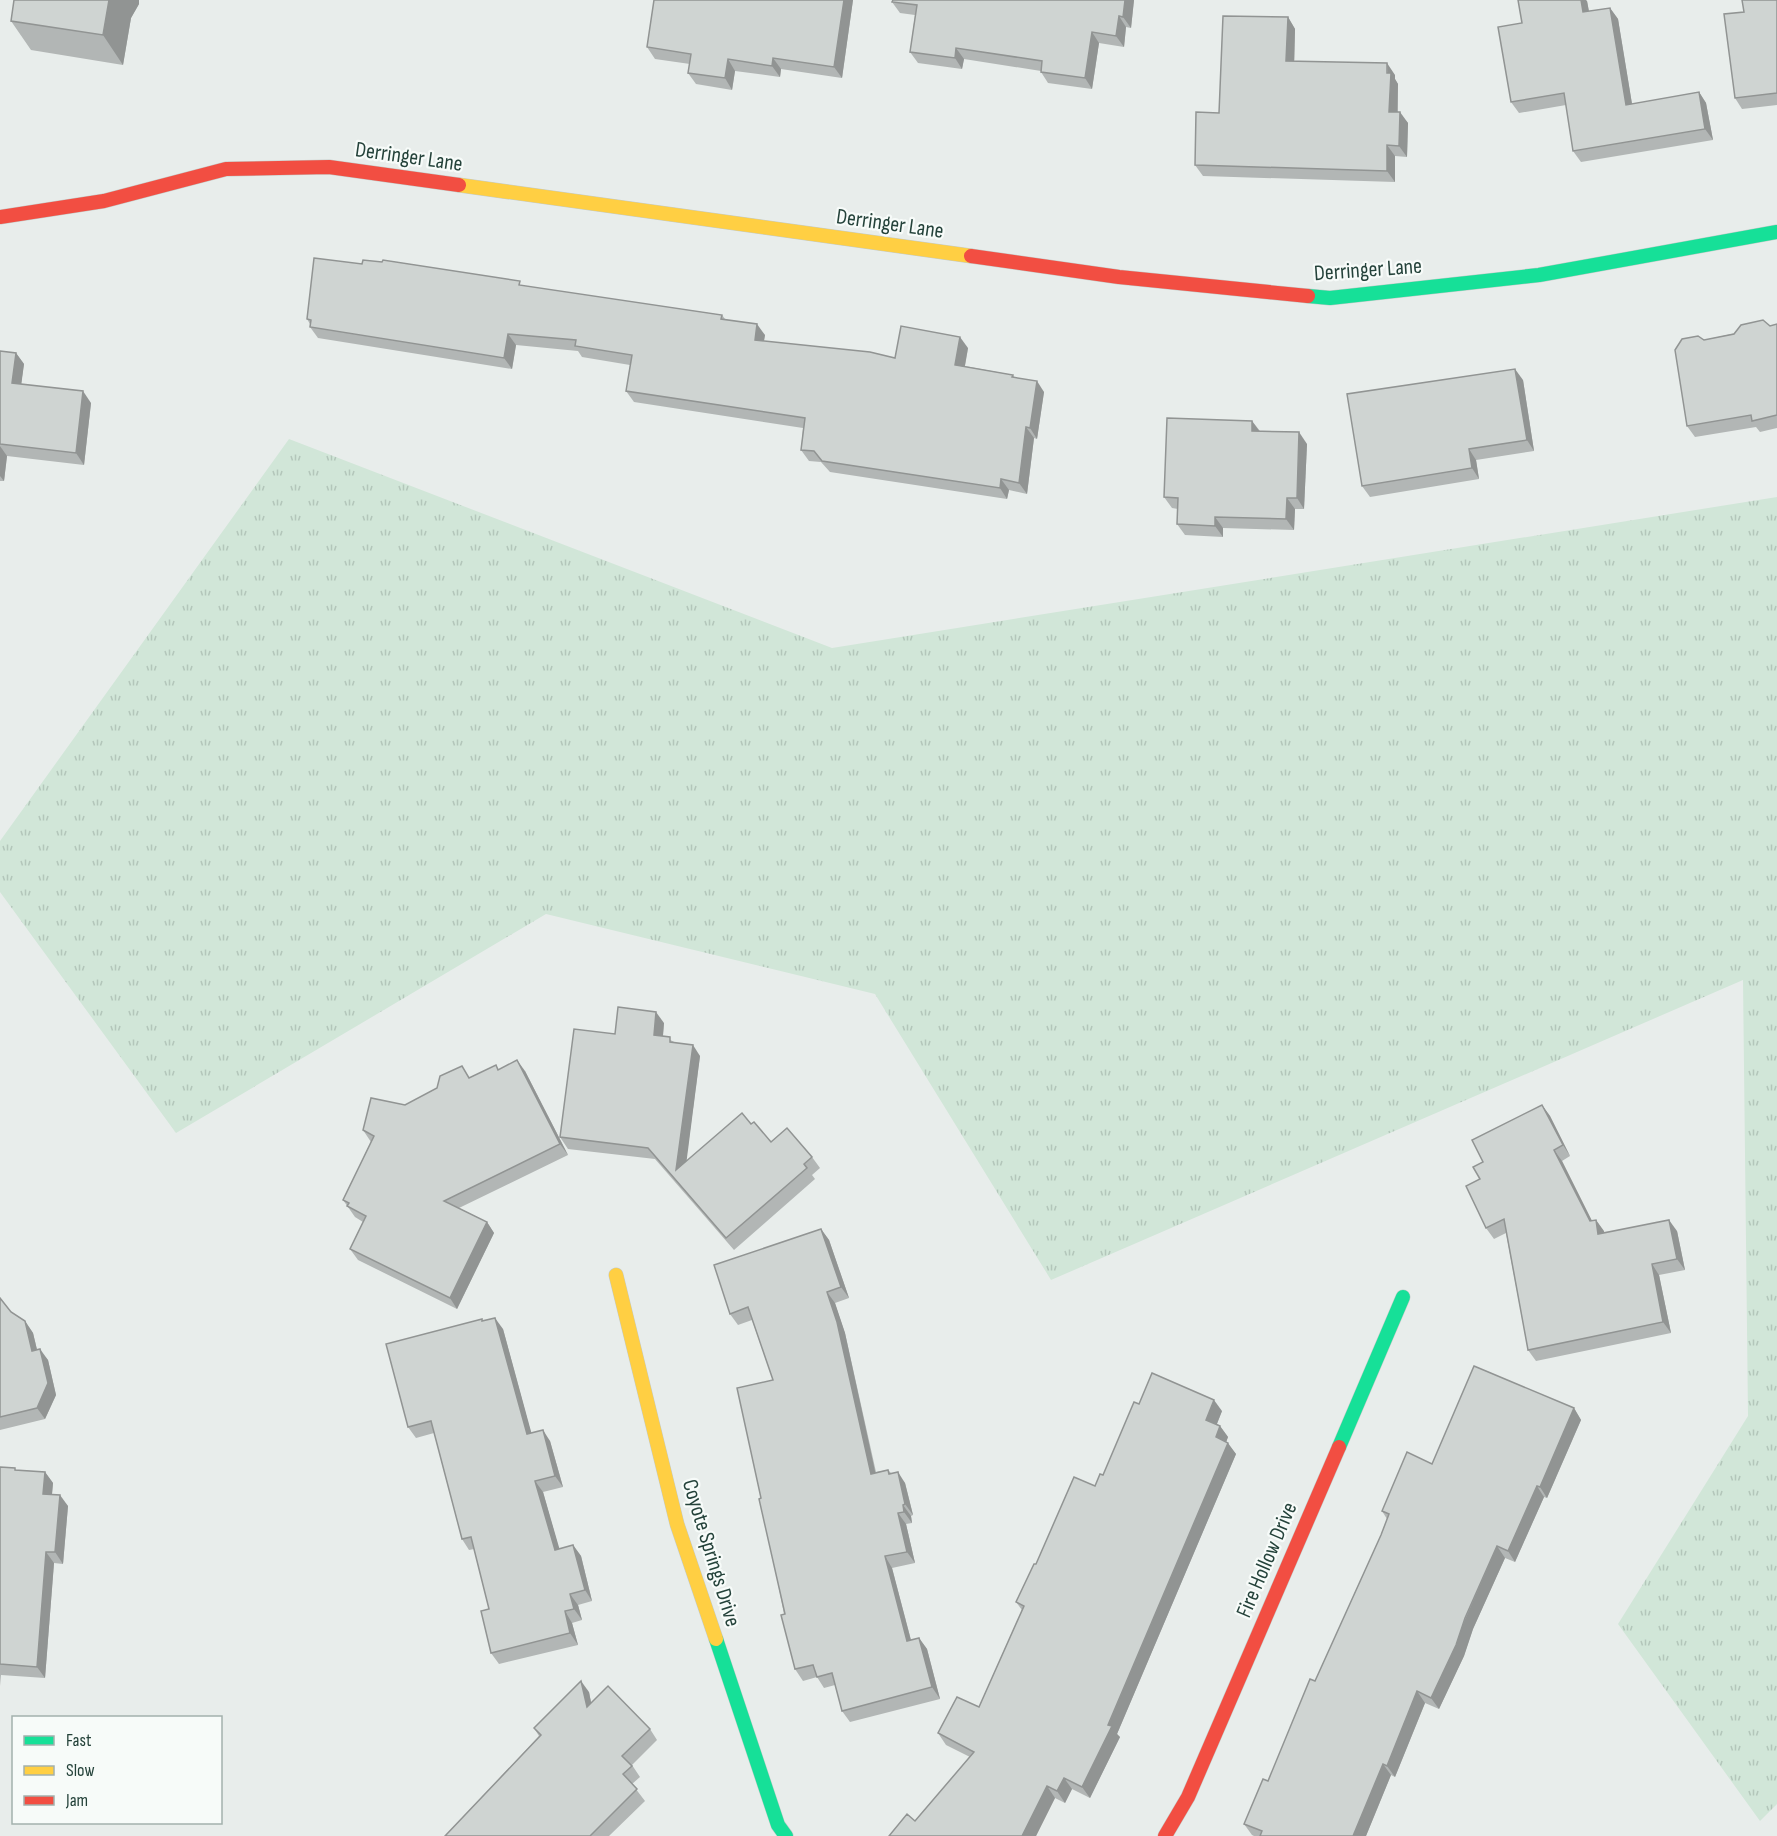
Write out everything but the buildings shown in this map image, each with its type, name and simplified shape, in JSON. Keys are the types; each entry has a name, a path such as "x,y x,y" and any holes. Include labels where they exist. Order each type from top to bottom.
{"street":[{"name":"Derringer Lane","path":"0,217 104,201 226,169 329,167 1119,277 1330,298 1539,274 1777,232"},
{"name":"Coyote Springs Drive","path":"616,1275 677,1524 778,1825 786,1836"},
{"name":"Fire Hollow Drive","path":"1165,1836 1188,1797 1403,1297"}],"green space":[{"path":"289,439 832,648 1777,497 1777,1804 1760,1821 1618,1624 1748,1416 1743,980 1051,1280 875,994 546,914 176,1133 0,892 0,841"}],"traffic: fast":[{"path":"1308,296 1330,298 1539,275 1777,232"},
{"path":"1339,1447 1403,1297"},
{"path":"716,1639 778,1825 786,1836"}],"traffic: slow":[{"path":"459,185 971,256"},
{"path":"616,1275 677,1524 716,1639"}],"traffic: jam":[{"path":"0,217 104,201 226,169 329,167 459,185"},
{"path":"971,256 1119,277 1308,296"},
{"path":"1165,1836 1188,1797 1339,1447"}]}
